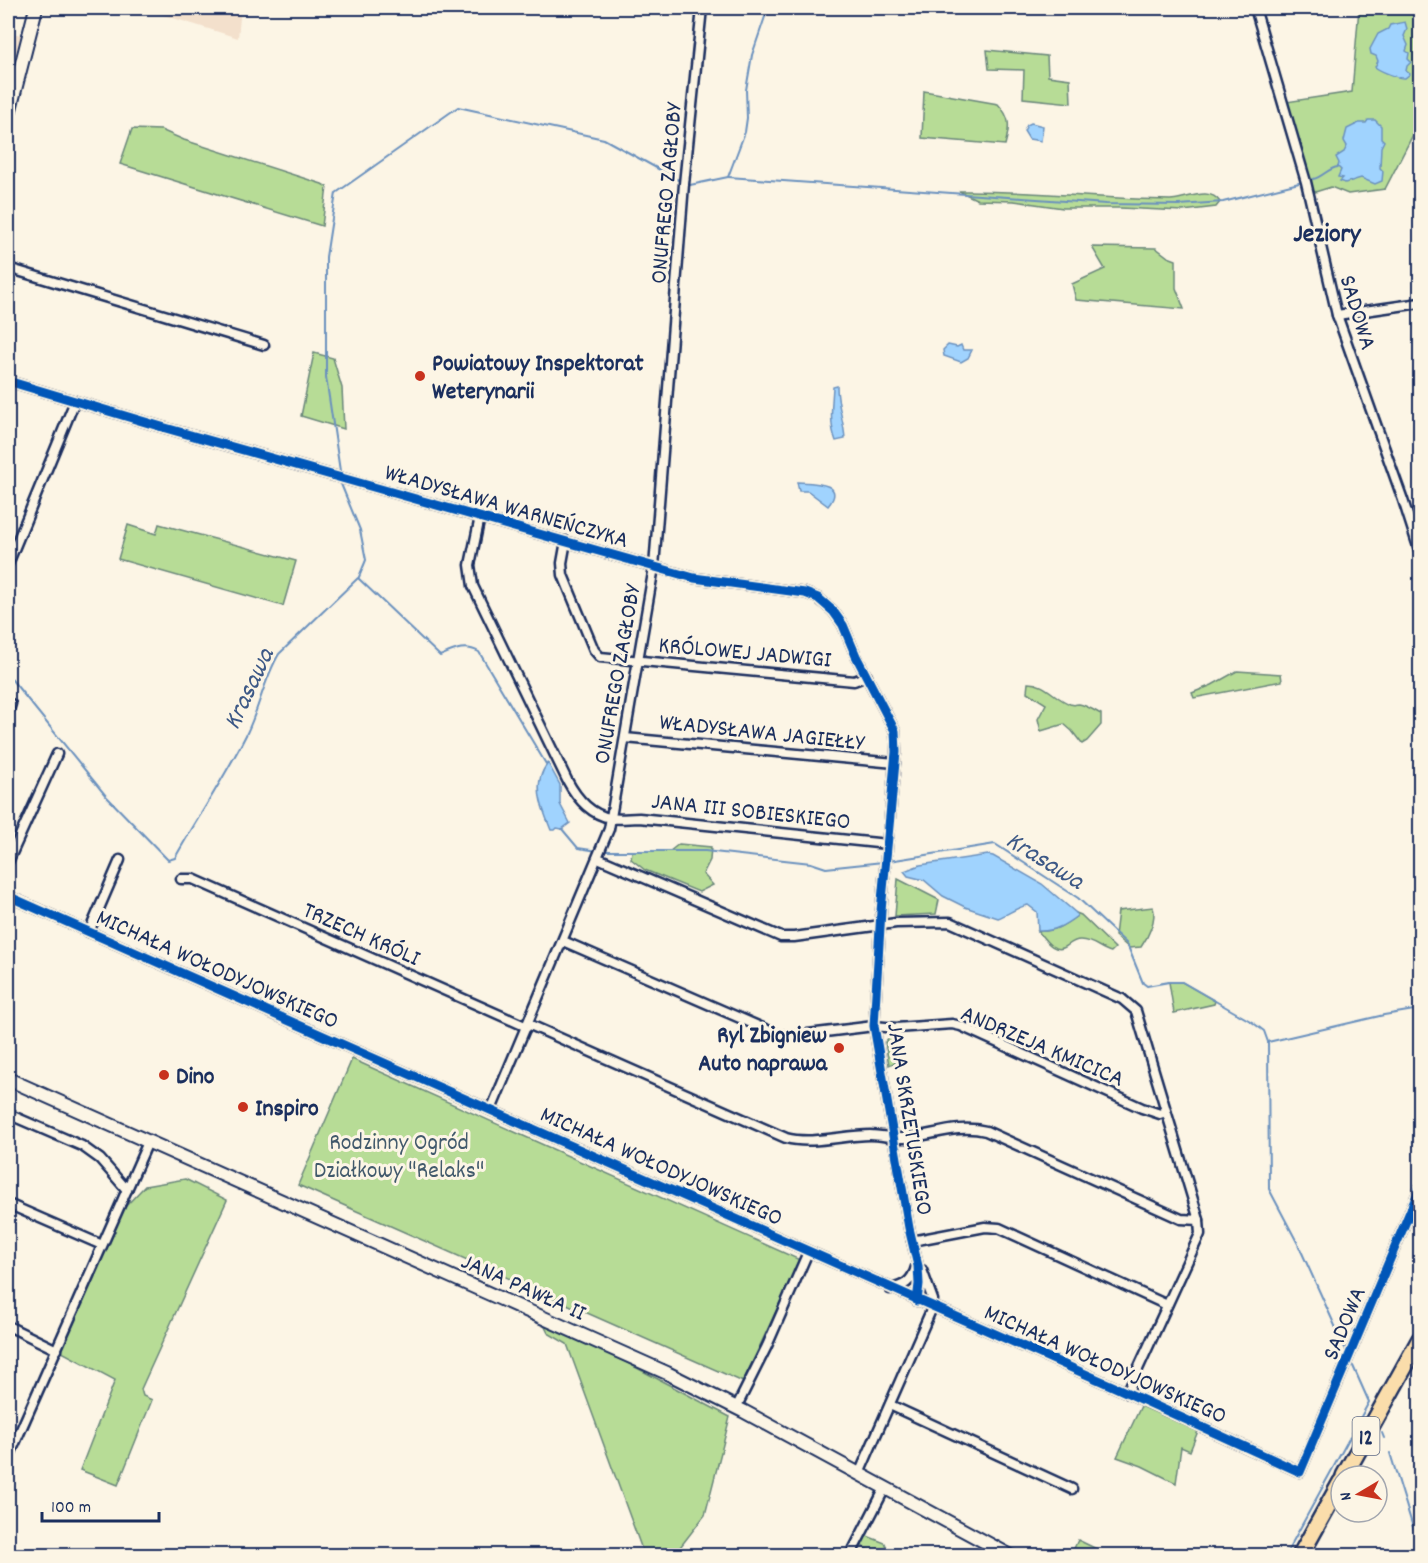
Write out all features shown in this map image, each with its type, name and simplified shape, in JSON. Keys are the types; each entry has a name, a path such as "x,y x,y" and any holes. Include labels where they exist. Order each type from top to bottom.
{"highway":[{"name":"12","path":"1351,1464 1420,1339"},
{"name":"12","path":"1300,1556 1329,1504"}],"main road":[{"path":"8,117 13,79 36,8"},
{"name":"JANA PAWŁA II","path":"8,1079 634,1358 736,1408 1011,1556"}],"street":[{"name":"ONUFREGO ZAGŁOBY","path":"491,1110 609,832 654,567 684,184 702,8"},
{"name":"SADOWA","path":"1255,8 1311,198 1328,284 1337,315 1420,553"},
{"path":"8,268 264,345"},
{"path":"1337,315 1420,303"},
{"name":"WŁADYSŁAWA WARNEŃCZYKA","path":"8,381 654,567 712,582 798,592 818,598 833,611 843,625 893,724 896,738 895,763"},
{"path":"8,564 75,401"},
{"path":"480,517 470,565 474,586 571,787 582,803 597,814 610,818"},
{"name":"KRÓLOWEJ JADWIGI","path":"566,541 562,563 563,575 597,655 605,658 854,681 867,676"},
{"name":"WŁADYSŁAWA JAGIEŁŁY","path":"625,738 895,763"},
{"path":"8,861 57,754"},
{"name":"JANA SKRZETUSKIEGO","path":"895,763 885,861 874,1026 912,1241 933,1300 932,1308"},
{"name":"JANA III SOBIESKIEGO","path":"610,818 639,818 887,844"},
{"path":"600,853 782,937 896,923 950,922 1122,999 1136,1011 1199,1220 1199,1239 1127,1393"},
{"path":"89,932 120,860"},
{"name":"TRZECH KRÓLI","path":"182,879 193,879 786,1138 799,1140 872,1135 893,1138 913,1137 958,1128 979,1129 1181,1219 1199,1220"},
{"name":"MICHAŁA WOŁODYJOWSKIEGO","path":"8,896 1300,1472"},
{"name":"ANDRZEJA KMICICA","path":"563,941 778,1035 792,1036 874,1026 896,1028 942,1024 961,1026 1142,1108 1160,1114 1166,1112"},
{"path":"8,1114 82,1146 100,1159 127,1190"},
{"path":"8,1459 148,1142"},
{"name":"SADOWA","path":"1300,1472 1420,1188"},
{"path":"8,1204 102,1245"},
{"path":"912,1241 985,1227 999,1228 1167,1305"},
{"path":"736,1408 767,1346 808,1252"},
{"path":"890,1288 905,1285 913,1277 916,1257"},
{"name":"JANA SKRZETUSKIEGO","path":"916,1257 919,1284 917,1301"},
{"path":"859,1474 932,1308"},
{"path":"8,1326 57,1350"},
{"path":"890,1405 1072,1489"},
{"path":"850,1556 885,1488"}],"shaded area":[{"path":"137,8 241,8 238,38 170,17"},
{"path":"8,32 21,35 13,66 8,69"}],"green space":[{"path":"1359,8 1420,8 1420,121 1385,189 1348,194 1331,187 1312,193 1286,102 1352,92"},
{"path":"987,50 1047,56 1048,76 1070,79 1071,103 1023,98 1024,70 989,69"},
{"path":"924,91 998,104 1008,123 1005,145 922,138"},
{"path":"132,129 161,130 184,140 322,184 327,187 322,226 120,164"},
{"path":"959,191 1170,200 1204,194 1215,197 1220,202 1216,207 1183,211 1063,208 1014,201 978,200"},
{"path":"1092,247 1156,248 1176,260 1176,288 1184,309 1076,300 1072,284 1105,269"},
{"path":"314,353 333,358 342,388 344,429 301,416"},
{"path":"159,524 296,561 283,606 118,559 128,525 156,534"},
{"path":"1237,671 1281,674 1282,681 1194,698 1192,693"},
{"path":"1028,683 1040,685 1070,704 1079,704 1101,714 1101,725 1082,744 1064,724 1041,731 1038,719 1046,704 1027,692"},
{"path":"679,844 711,847 710,860 703,874 713,885 699,892 645,870 631,859 632,851 670,851"},
{"path":"898,879 939,900 936,914 895,916"},
{"path":"1153,907 1153,922 1141,947 1129,948 1115,936 1118,911"},
{"path":"1076,913 1081,915 1115,948 1111,952 1089,941 1080,940 1063,948 1055,948 1038,931 1059,927 1077,916"},
{"path":"1169,982 1182,982 1215,1001 1214,1004 1174,1013"},
{"path":"896,1033 901,1060 889,1065 885,1042"},
{"name":"Rodzinny Ogród Działkowy \"Relaks\"","path":"352,1059 800,1260 743,1382 298,1185"},
{"path":"185,1179 227,1200 141,1389 143,1396 152,1400 118,1485 80,1470 115,1380 60,1351 123,1209 145,1186"},
{"path":"542,1321 580,1338 730,1417 705,1515 674,1555 644,1555 567,1344 548,1333"},
{"path":"1141,1406 1198,1431 1190,1451 1181,1447 1176,1483 1142,1466 1117,1457"},
{"path":"867,1536 885,1543 887,1548 885,1552 877,1554 863,1547 861,1542"},
{"path":"1078,1540 1109,1555 1071,1555"}],"water":[{"path":"1405,22 1407,29 1404,36 1408,45 1406,51 1409,53 1408,59 1411,62 1406,71 1410,74 1402,78 1375,67 1378,61 1376,56 1371,54 1370,49 1378,34 1388,29 1390,25"},
{"path":"1368,120 1375,120 1381,126 1381,138 1384,141 1381,147 1382,181 1375,184 1361,178 1345,183 1340,181 1343,178 1338,177 1341,170 1336,157 1344,152 1347,146 1344,141 1347,129 1359,123 1366,123"},
{"path":"1031,123 1043,126 1041,141 1029,139 1024,131"},
{"path":"948,345 957,347 961,345 963,350 972,350 968,358 961,362 944,356 943,350"},
{"path":"837,386 845,439 836,441 832,428 832,414 833,387"},
{"path":"797,482 826,485 834,492 833,498 828,506 808,491 799,491"},
{"path":"548,763 560,785 560,804 570,823 562,829 551,830 540,796 540,779"},
{"path":"988,855 1042,884 1077,916 1059,927 1038,931 1037,912 1028,905 998,918 965,907 943,896 924,880 908,876 904,871 920,865"}],"waterway":[{"path":"690,185 728,177 745,132 746,90 752,55 768,8"},
{"path":"340,471 326,377 326,257 336,193 458,107 604,139 680,181"},
{"path":"1313,179 1338,167"},
{"path":"728,177 1106,204 1179,205 1223,202 1299,183"},
{"path":"341,484 360,530 366,560 359,577"},
{"name":"Krasawa","path":"8,675 106,796 168,860 175,858 238,751 251,725 269,674 279,654 358,578 440,656 464,648 479,652 546,764"},
{"name":"Krasawa","path":"562,829 578,848 598,851"},
{"name":"Krasawa","path":"889,861 995,844 1078,898 1127,944 1143,983 1147,986 1182,982 1264,1031 1268,1042 1269,1189 1298,1244 1345,1348"},
{"name":"Krasawa","path":"603,851 705,851 811,863 826,868 883,862"},
{"name":"Krasawa","path":"1268,1042 1420,1009"},
{"path":"1285,1556 1369,1402 1353,1366"},
{"path":"1382,1433 1384,1438"},
{"path":"1390,1453 1420,1550"}],"cycle path":[{"path":"8,381 694,578 805,593 818,598 833,611 843,625 856,656 895,731 896,752 881,911 874,1026 909,1228 918,1266 917,1301"},
{"path":"8,896 1117,1388 1300,1472 1420,1188"}],"place":[{"name":"Powiatowy Inspektorat Weterynarii","path":"420,376"},
{"name":"Ryl Zbigniew Auto naprawa","path":"839,1048"},
{"name":"Dino","path":"164,1075"},
{"name":"Inspiro","path":"243,1107"}],"district":[{"name":"Jeziory","path":"1327,232"}]}
